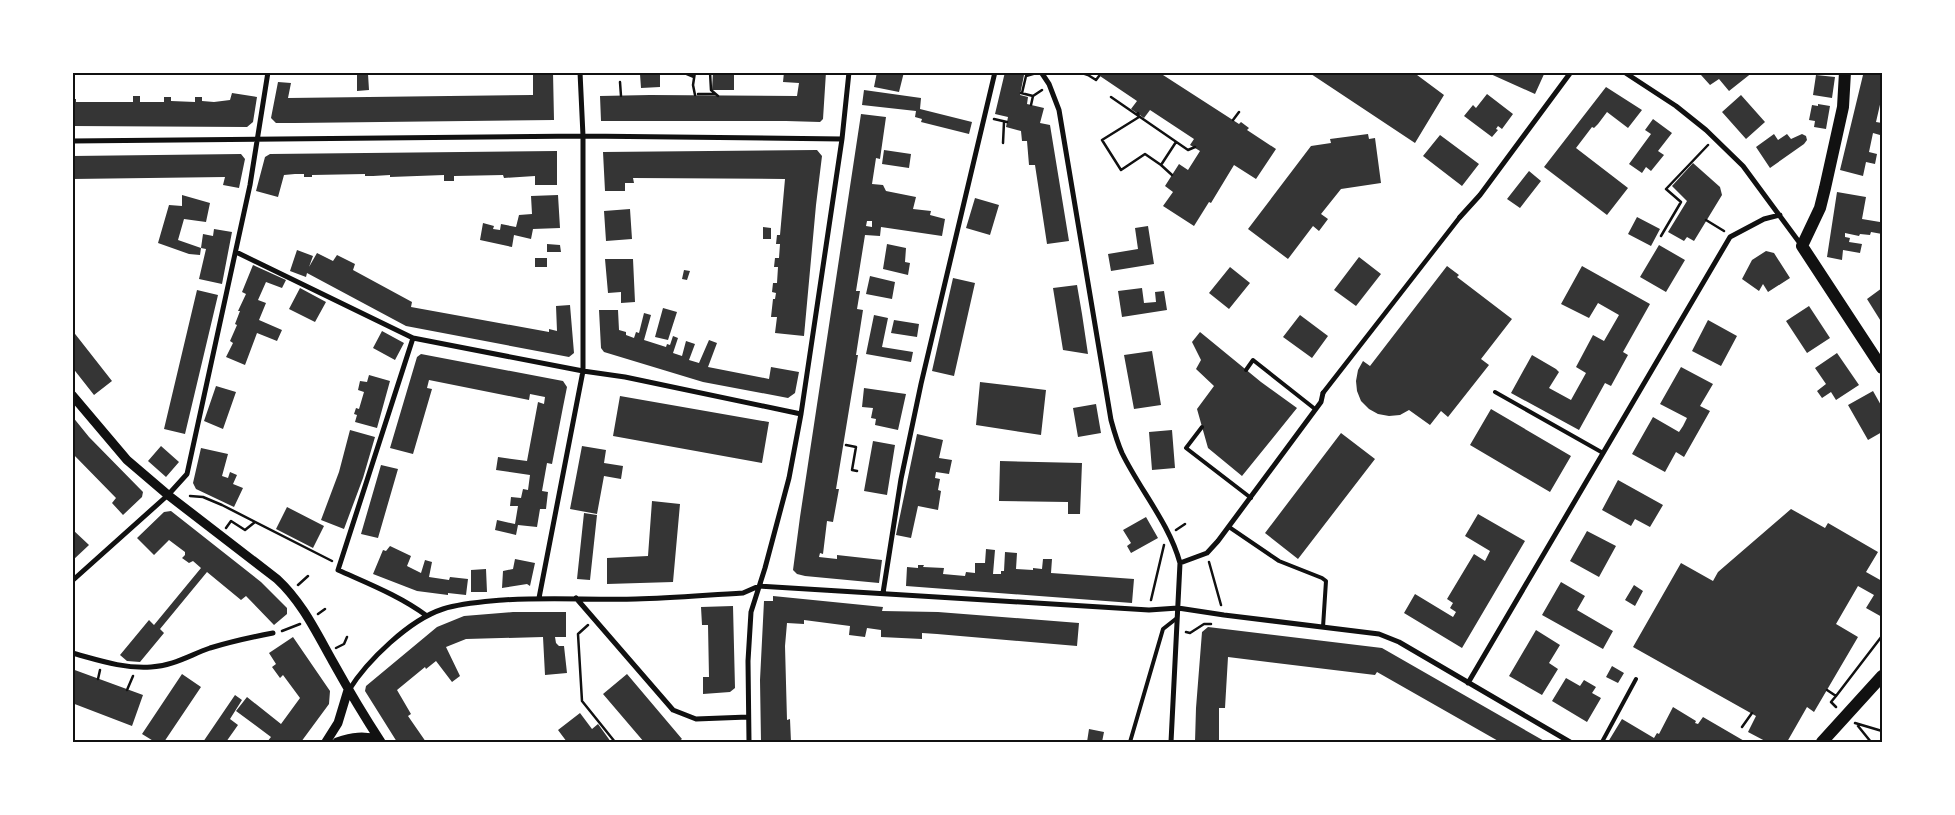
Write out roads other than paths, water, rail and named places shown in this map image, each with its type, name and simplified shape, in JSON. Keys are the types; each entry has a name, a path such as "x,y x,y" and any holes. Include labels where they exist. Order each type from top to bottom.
{"main road":[{"path":"1845,72 1843,107 1826,188 1820,208 1802,246 1882,368"},
{"path":"1822,742 1882,676"}],"street":[{"path":"72,581 168,495 187,474 236,252 258,139 268,72"},
{"path":"539,598 583,371 583,136 580,72"},
{"path":"749,742 748,662 751,612 789,478 801,414 842,139 850,72"},
{"path":"883,593 901,479 995,72"},
{"path":"1041,72 1049,84 1059,110 1113,428 1124,456 1175,546 1180,563 1171,742"},
{"path":"1180,563 1207,553 1229,527 1320,402 1323,393 1460,217 1480,195 1571,72"},
{"path":"1624,72 1676,106 1715,138 1743,166 1802,246"},
{"path":"72,141 583,136 842,139"},
{"path":"1468,683 1730,237 1764,219 1780,216"},
{"path":"236,252 413,338 583,371 625,377 801,414"},
{"path":"413,338 338,570 410,603 427,616"},
{"path":"72,395 127,460 168,495 222,535 291,592 309,619 348,690 380,741"},
{"path":"326,742 338,723 348,690 369,662 410,627 441,609 465,603 539,598 635,599 743,593 759,586 1149,610 1178,608 1379,634 1399,642 1570,742"},
{"path":"576,598 674,710 696,719 748,717"},
{"path":"72,652 112,664 139,668 153,667 172,664 216,646 273,633"},
{"path":"337,742 359,736 369,736 380,741"}],"lane":[{"path":"1246,370 1253,360 1315,409"},
{"path":"1495,392 1602,453"},
{"path":"1202,427 1186,448 1251,498"},
{"path":"1229,527 1279,561 1326,581 1323,627"},
{"path":"1130,742 1163,629 1177,618"},
{"path":"1602,742 1636,679"}]}
